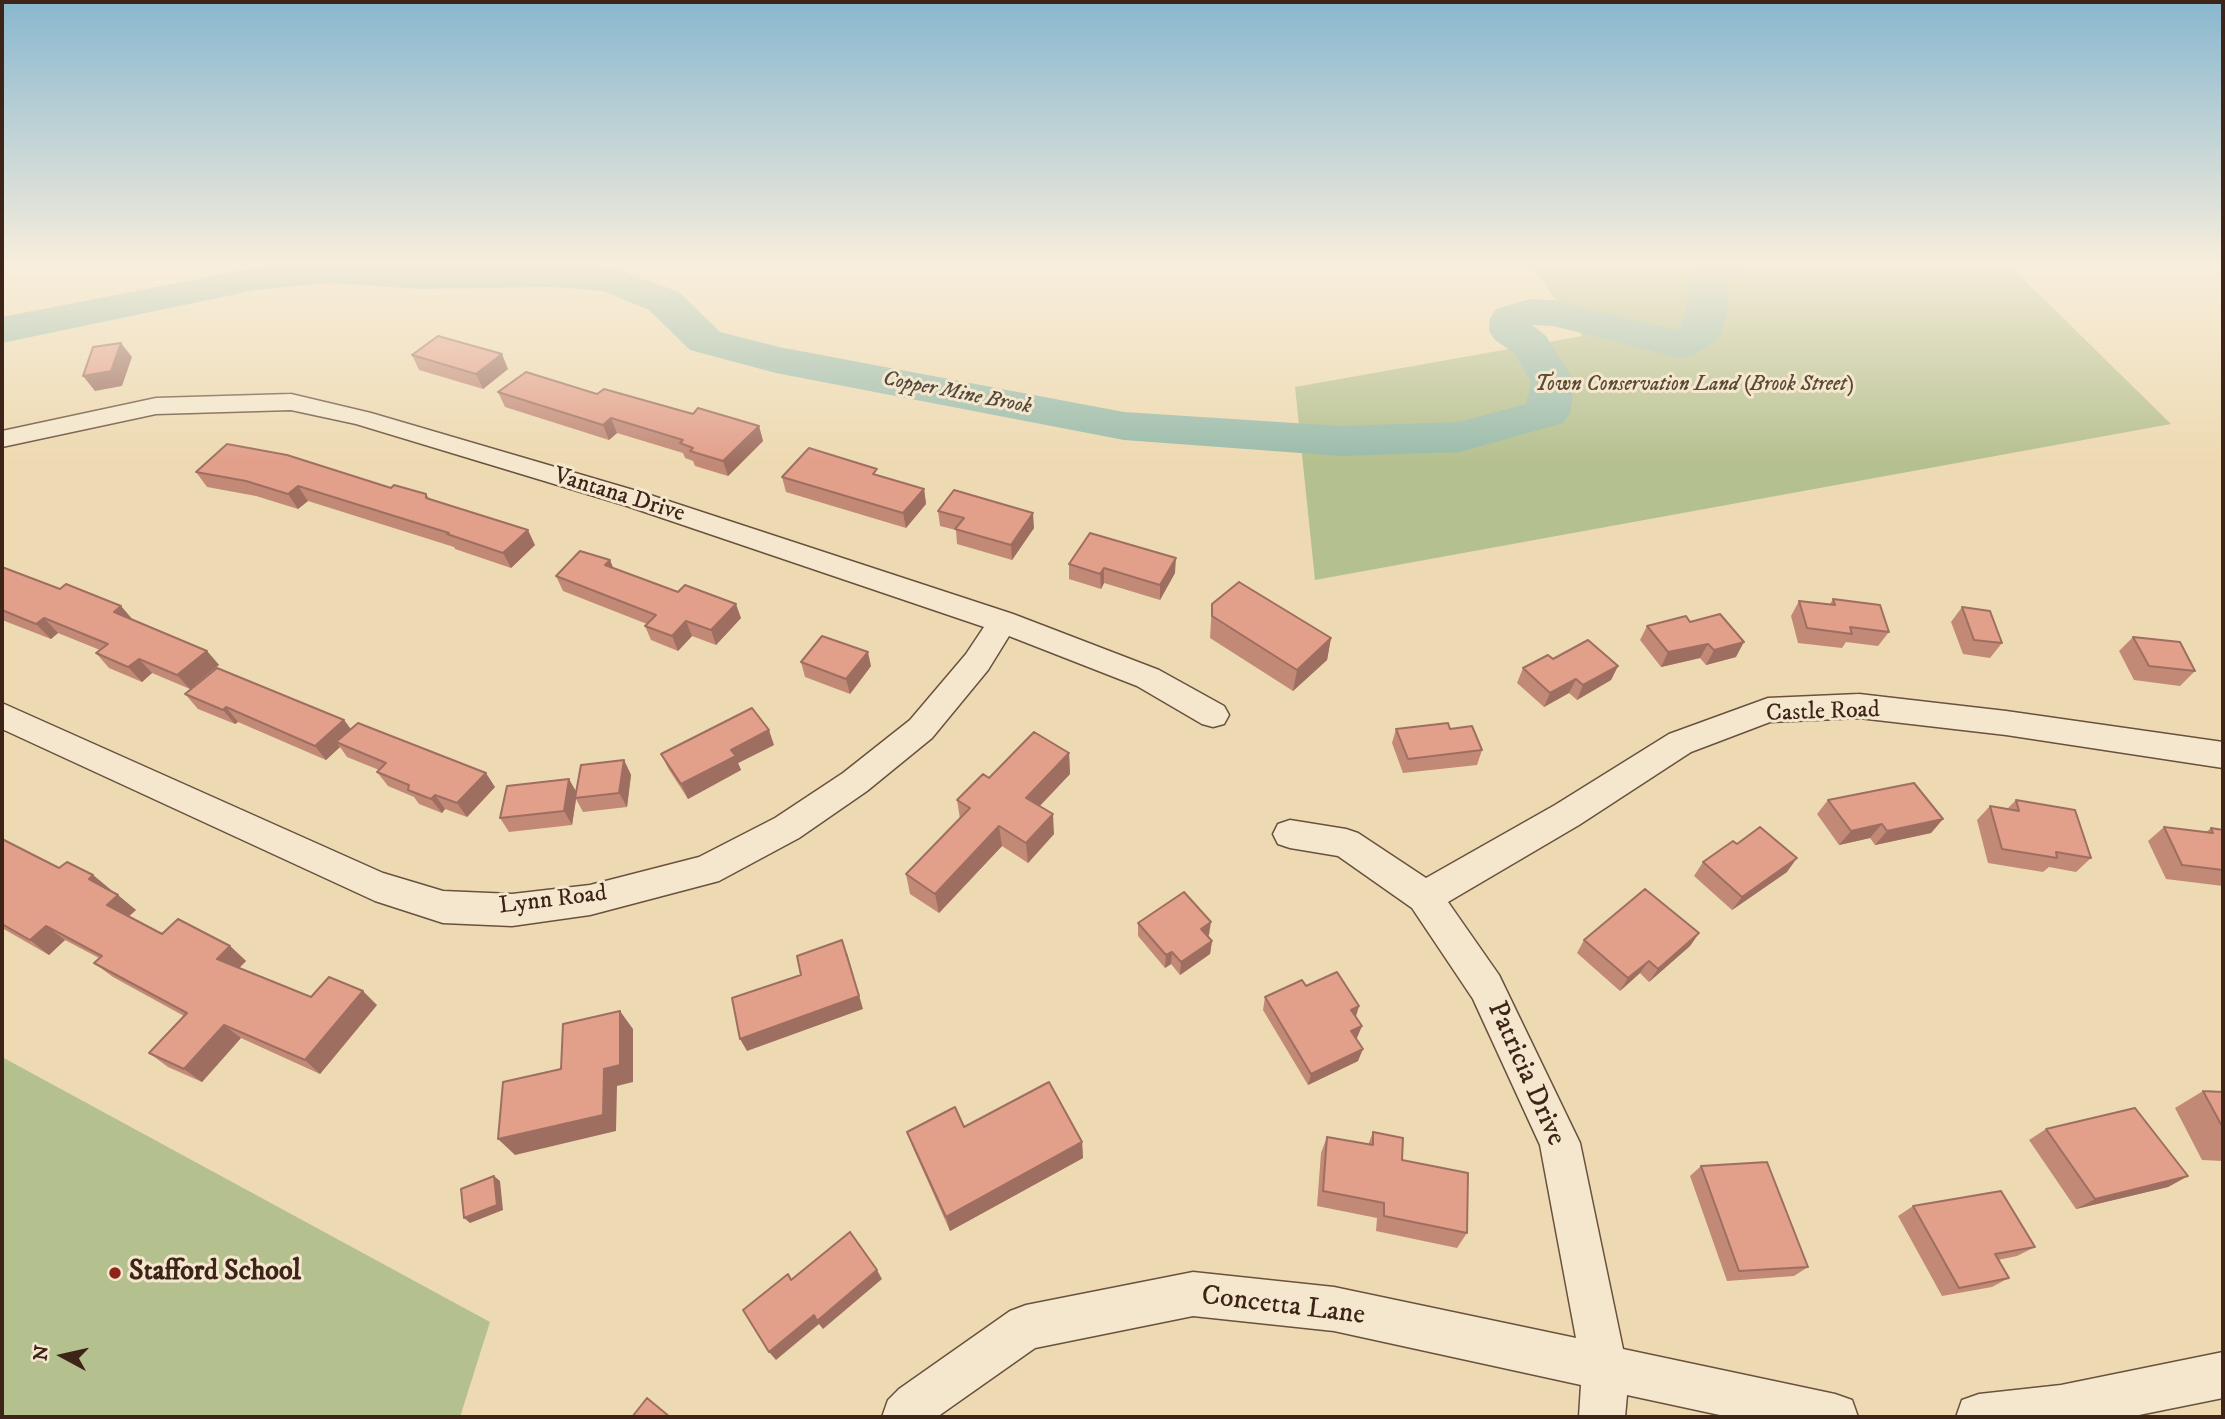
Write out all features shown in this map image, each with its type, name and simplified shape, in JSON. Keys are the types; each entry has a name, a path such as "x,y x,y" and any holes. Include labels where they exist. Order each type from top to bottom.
{"street":[{"name":"Vantana Drive","path":"2,439 156,406 291,402 362,418 637,500 1003,622 1148,678 1213,715"},
{"name":"Lynn Road","path":"2,715 375,886 443,907 512,910 590,900 707,870 787,828 855,782 921,729 977,662 1003,622"},
{"name":"Castle Road","path":"1425,897 1567,816 1680,743 1769,710 1859,706 2006,723 2223,755"},
{"name":"Patricia Drive","path":"1290,834 1346,842 1425,897 1486,987 1560,1143 1605,1370 1602,1417"},
{"name":"Concetta Lane","path":"905,1417 915,1405 1026,1327 1193,1294 1334,1309 1605,1370 1835,1417"},
{"path":"1979,1417 2061,1408 2223,1375"}],"green space":[{"name":"Town Conservation Land (Brook Street)","path":"1578,330 2075,330 2171,424 1315,580 1295,387 1582,336"},
{"path":"2,1057 490,1322 460,1417 2,1417"}],"building":[{"path":"438,336 502,354 476,374 412,355"},
{"path":"121,343 111,371 83,376 93,347"},
{"path":"526,372 597,394 604,389 693,414 698,408 759,426 723,461 690,451 693,448 680,443 683,440 611,418 603,425 498,392"},
{"path":"227,444 287,455 391,488 394,485 426,494 426,498 528,530 503,553 447,534 449,533 298,486 288,494 246,481 196,472"},
{"path":"809,448 877,469 873,474 924,489 903,513 782,477"},
{"path":"954,490 1033,513 1011,545 955,529 964,518 938,511"},
{"path":"1090,533 1176,558 1160,585 1104,568 1100,574 1069,564"},
{"path":"580,551 610,560 605,565 678,592 685,585 736,604 711,630 686,621 672,636 645,626 656,615 556,576"},
{"path":"2,567 60,589 66,584 121,606 114,612 207,651 177,675 139,659 128,667 96,653 108,644 44,618 36,624 2,610"},
{"path":"1239,582 1331,638 1297,670 1212,616 1212,604"},
{"path":"1833,599 1880,605 1889,632 1850,627 1852,634 1807,628 1799,601 1835,605"},
{"path":"1962,607 1990,611 2002,643 1974,640"},
{"path":"1720,614 1744,642 1714,650 1708,644 1668,652 1647,626 1686,616 1690,622"},
{"path":"822,636 868,652 846,679 801,662"},
{"path":"2133,637 2180,642 2195,671 2149,666"},
{"path":"1588,640 1618,666 1583,685 1576,679 1550,693 1523,668 1548,655 1553,659"},
{"path":"217,668 344,720 315,746 226,707 223,710 185,694"},
{"path":"752,708 769,730 731,750 736,756 681,784 661,754"},
{"path":"358,723 486,773 457,803 435,795 431,799 408,790 409,785 377,772 386,763 336,742"},
{"path":"1448,723 1450,729 1472,726 1482,750 1408,759 1396,729"},
{"path":"1034,732 1069,753 1026,798 1053,814 1026,843 999,826 935,894 906,874 970,808 957,800 983,774 989,778"},
{"path":"624,760 619,793 575,798 581,765"},
{"path":"569,779 564,811 500,818 507,786"},
{"path":"1914,783 1943,819 1887,831 1882,824 1851,831 1828,800"},
{"path":"2016,800 2075,810 2091,858 2056,852 2057,858 2002,849 1990,806 2019,811"},
{"path":"1760,827 1797,858 1742,897 1703,862 1733,841 1737,844"},
{"path":"2164,827 2213,833 2211,828 2223,830 2223,870 2182,865"},
{"path":"2,839 59,868 67,862 93,875 89,879 118,895 107,905 162,934 178,919 230,946 217,959 311,997 329,977 363,991 305,1060 224,1025 184,1069 149,1053 187,1013 94,963 102,956 46,926 30,940 2,924"},
{"path":"1645,889 1699,933 1658,969 1649,961 1628,978 1584,940"},
{"path":"1184,892 1211,922 1201,929 1212,941 1181,962 1172,952 1166,955 1138,923"},
{"path":"842,940 859,996 740,1039 732,998 801,975 797,956"},
{"path":"1337,972 1359,1006 1351,1010 1362,1026 1351,1031 1363,1049 1311,1074 1265,997 1302,980 1306,986"},
{"path":"620,1011 620,1065 604,1069 603,1115 498,1139 503,1082 561,1069 563,1024"},
{"path":"1049,1082 1082,1142 946,1217 907,1132 955,1107 964,1127"},
{"path":"2203,1091 2223,1092 2223,1128"},
{"path":"2135,1108 2188,1176 2095,1199 2046,1129"},
{"path":"1373,1132 1403,1138 1402,1160 1468,1173 1467,1233 1384,1216 1384,1203 1323,1191 1327,1137 1373,1145"},
{"path":"1767,1162 1808,1267 1739,1271 1701,1166"},
{"path":"494,1176 497,1205 464,1218 461,1189"},
{"path":"2001,1191 2035,1247 1995,1254 2009,1278 1959,1288 1913,1206"},
{"path":"850,1232 877,1270 817,1321 814,1315 769,1352 743,1310 788,1274 791,1280"},
{"path":"647,1398 670,1417 632,1417"}],"waterway":[{"name":"Copper Mine Brook","path":"694,330 705,341 776,360 1124,426 1341,441 1460,437 1547,413 1553,382 1531,345 1510,330"},
{"name":"Copper Mine Brook","path":"1621,330 1680,345 1701,330"}],"place":[{"name":"Stafford School","path":"115,1273"}]}
